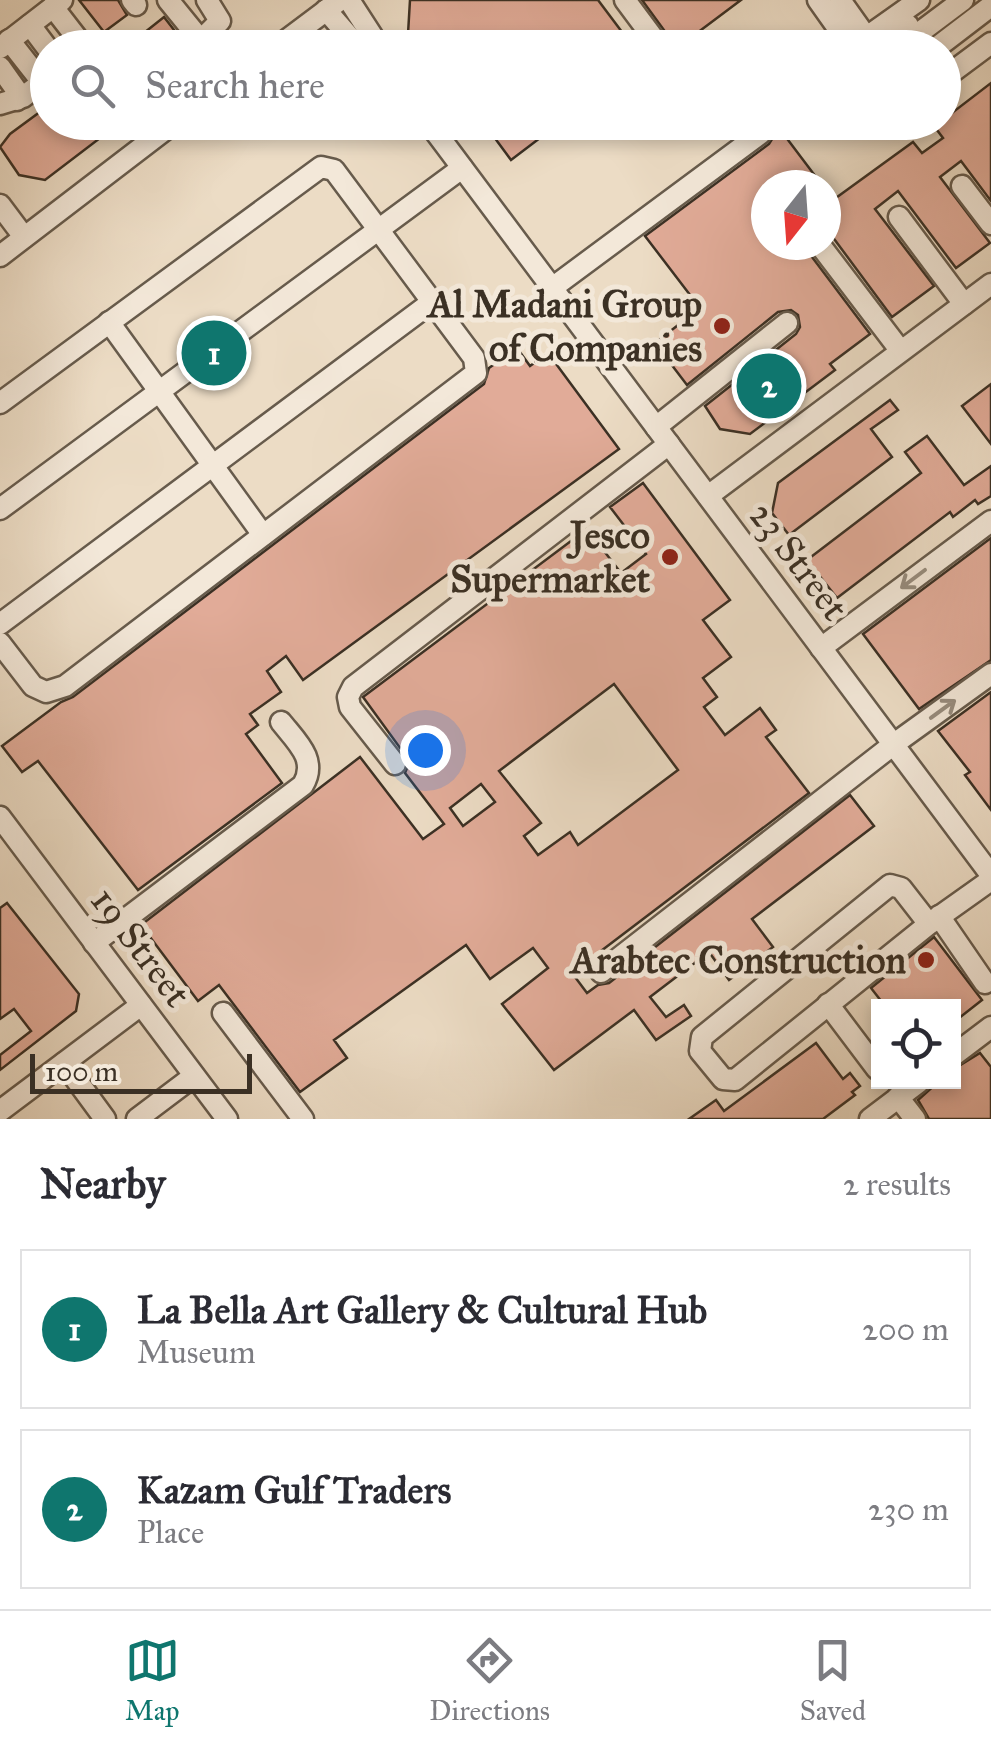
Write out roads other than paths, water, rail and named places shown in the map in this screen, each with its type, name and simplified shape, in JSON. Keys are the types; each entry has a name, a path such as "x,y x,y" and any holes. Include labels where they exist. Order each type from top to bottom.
{"street":[{"path":"168,0 193,30"},
{"path":"207,0 220,20 213,30"},
{"path":"349,0 368,30"},
{"path":"625,0 648,30"},
{"path":"818,0 840,30"},
{"path":"840,0 863,30"},
{"path":"887,30 919,0"},
{"path":"894,30 942,0"},
{"path":"923,30 962,0"},
{"path":"30,66 5,44 58,4 73,30"},
{"path":"300,30 333,5 348,30"},
{"path":"955,30 981,6"},
{"path":"30,25 34,30"},
{"path":"961,65 991,43"},
{"path":"0,67 18,91 9,102"},
{"path":"0,256 152,140"},
{"name":"23 Street","path":"441,140 991,877"},
{"path":"552,288 752,140"},
{"path":"0,403 321,167 334,170 474,358 476,373 65,686 46,692 33,686 0,643"},
{"path":"0,509 462,168"},
{"path":"962,186 991,224"},
{"path":"0,206 24,237"},
{"path":"899,217 964,304"},
{"path":"831,260 900,350"},
{"path":"708,496 991,284"},
{"path":"0,624 432,302"},
{"path":"109,322 263,535"},
{"path":"395,764 350,708 348,697 353,687 662,436 787,323"},
{"path":"821,648 991,521"},
{"path":"602,972 894,744 991,674"},
{"path":"94,943 302,785 309,771 307,755 281,722"},
{"name":"19 Street","path":"0,817 227,1119"},
{"path":"985,983 934,920 900,888 890,886 702,1037 700,1050 722,1079 732,1082 934,920 991,877"},
{"path":"828,1004 871,1062"},
{"path":"0,1111 141,1006"},
{"path":"223,1013 303,1119"},
{"path":"961,1050 989,1032"},
{"path":"64,1063 106,1119"},
{"path":"136,1119 194,1076"},
{"path":"870,1119 909,1089"},
{"path":"898,1097 915,1119"}],"place":[{"name":"Al Madani Group of Companies","path":"722,326"},
{"name":"La Bella Art Gallery & Cultural Hub","path":"214,353"},
{"name":"Kazam Gulf Traders","path":"769,386"},
{"name":"Jesco Supermarket","path":"670,557"},
{"name":"Arabtec Construction","path":"926,960"}]}
